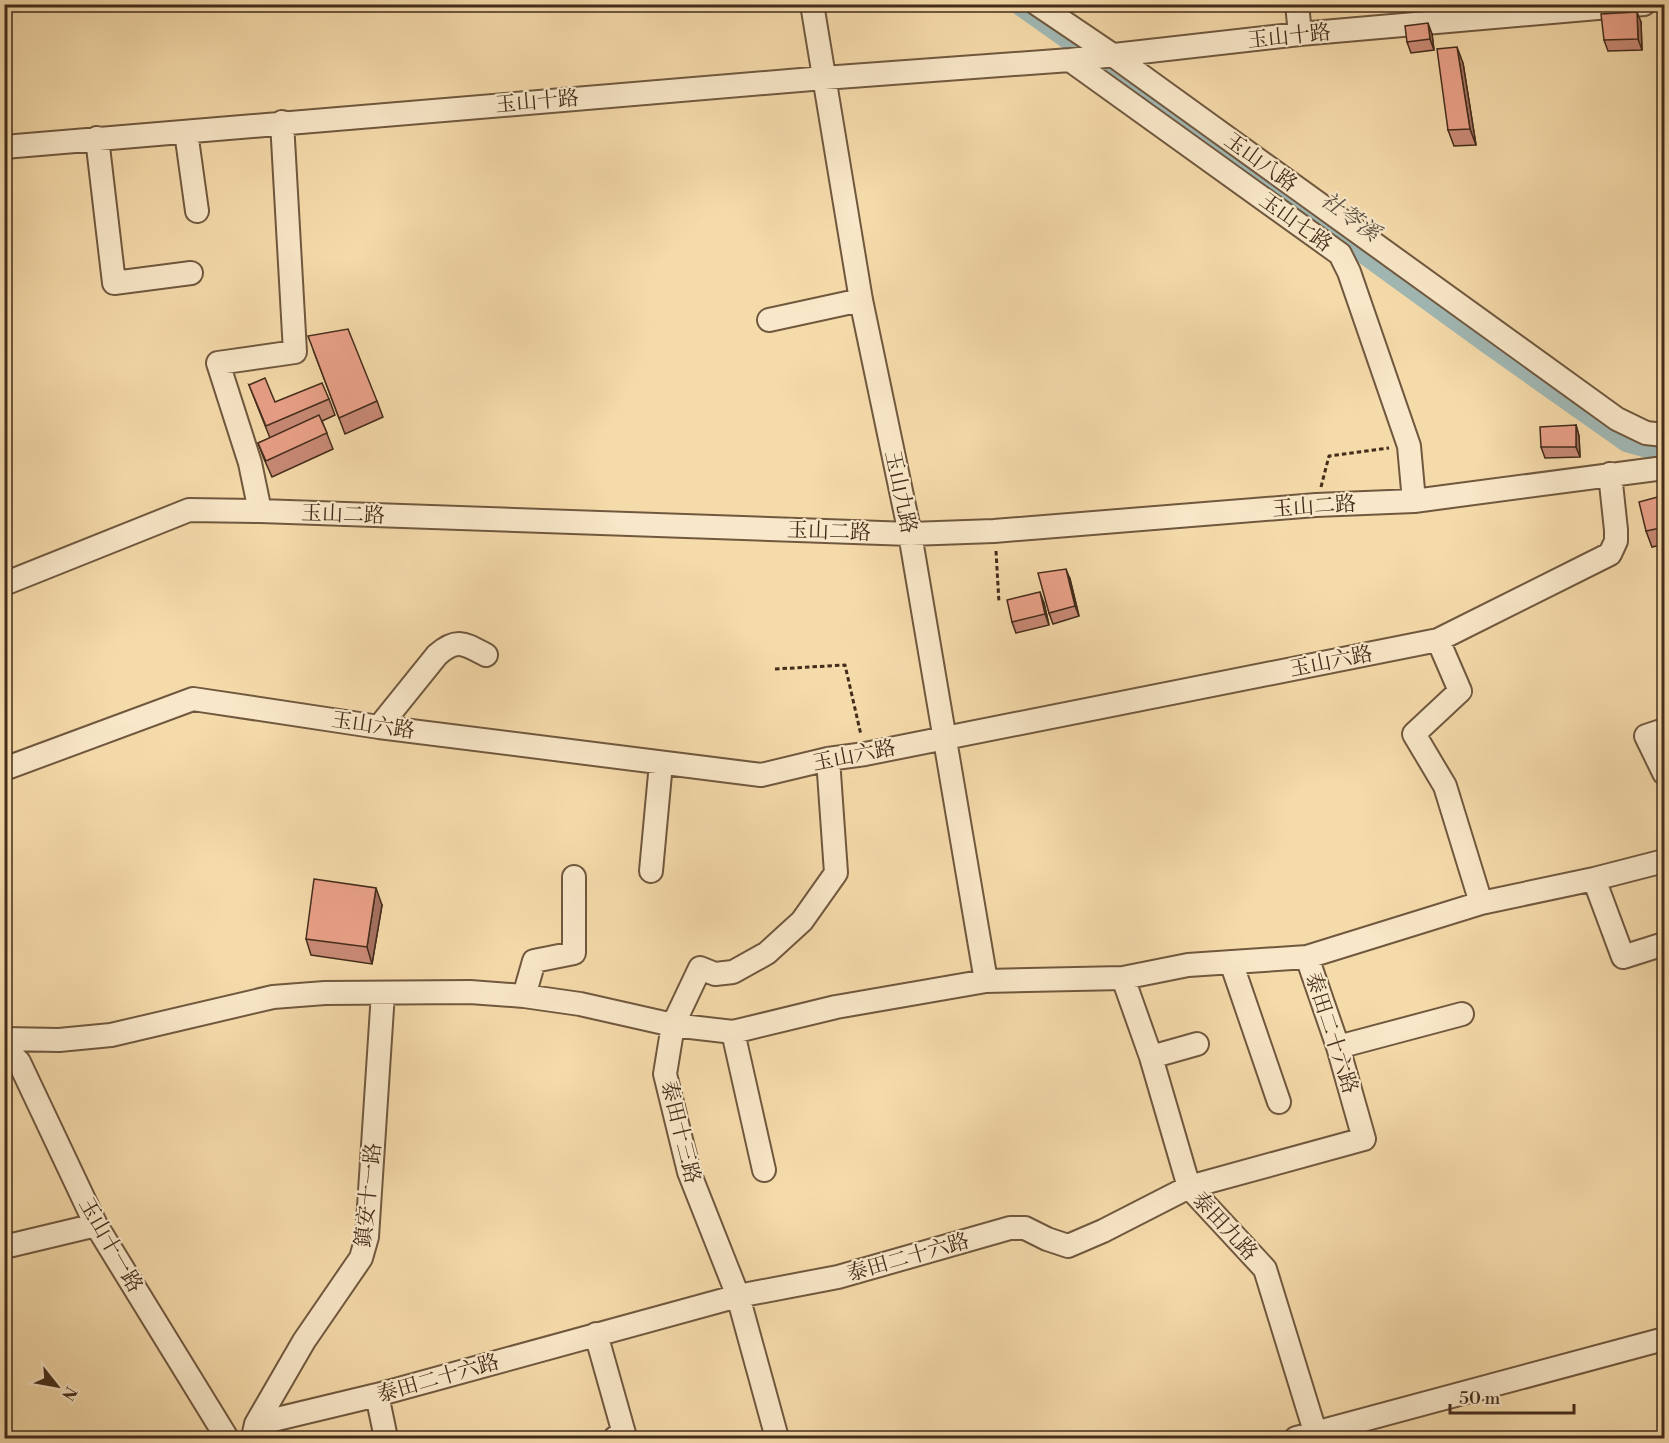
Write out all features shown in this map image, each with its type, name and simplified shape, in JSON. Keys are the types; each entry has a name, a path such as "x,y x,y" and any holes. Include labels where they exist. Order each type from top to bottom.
{"street":[{"name":"玉山九路","path":"812,4 861,300 910,534 986,981"},
{"name":"玉山八路","path":"1037,4 1114,56 1617,419 1646,433 1665,435"},
{"path":"1297,4 1300,34"},
{"name":"玉山十路","path":"4,147 282,122 1070,60 1300,34 1644,4"},
{"name":"玉山七路","path":"1070,60 1340,254 1349,272 1409,446 1414,501"},
{"path":"260,511 250,463 218,363 295,352 282,122"},
{"path":"186,132 197,211"},
{"path":"97,138 114,283 191,273"},
{"path":"769,320 861,300"},
{"name":"玉山二路","path":"4,584 189,510 910,534 994,531 1316,505 1414,501 1665,468"},
{"name":"玉山六路","path":"4,769 193,699 380,727 761,776 828,759 865,754 945,736 1438,640 1610,554 1616,541 1616,530 1610,474"},
{"path":"1438,640 1460,692 1414,734 1445,786 1481,903"},
{"path":"380,727 436,655 447,646 463,643 486,655"},
{"path":"1665,730 1646,736 1665,773"},
{"name":"泰田十三路","path":"777,1438 738,1296 689,1172 665,1074 673,1025 700,968 716,974 733,972 767,953 802,921 836,873 828,759"},
{"path":"651,871 661,763"},
{"path":"4,1040 59,1040 111,1035 273,997 324,993 470,992 524,996 580,1004 673,1025 733,1032 836,1007 986,981 1123,978 1188,965 1308,957 1481,903 1665,861"},
{"path":"524,996 534,961 574,953 574,877"},
{"path":"1594,879 1623,957 1665,944"},
{"name":"泰田二十六路","path":"254,1431 596,1334 738,1296 838,1276 1010,1228 1025,1228 1068,1246 1103,1231 1189,1187 1364,1139 1338,1047 1308,957"},
{"path":"1231,962 1279,1102"},
{"name":"泰田九路","path":"1123,978 1151,1057 1189,1187 1265,1269 1310,1437"},
{"name":"鎮安十一路","path":"254,1431 304,1341 361,1258 367,1237 383,993"},
{"path":"1338,1047 1462,1014"},
{"path":"733,1032 764,1170"},
{"path":"1151,1057 1197,1044"},
{"name":"玉山十一路","path":"4,1047 19,1062 96,1225 227,1438"},
{"path":"4,1247 96,1225"},
{"path":"596,1334 625,1437 615,1438"},
{"path":"1310,1437 1665,1339"},
{"path":"377,1395 386,1438"}],"path":[{"path":"1316,505 1329,456 1409,446"},
{"path":"994,531 999,603"},
{"path":"775,669 845,665 865,754"}],"building":[{"path":"1637,12 1638,39 1604,40 1601,14"},
{"path":"1428,23 1430,39 1407,42 1405,26"},
{"path":"1457,47 1470,129 1448,130 1437,49"},
{"path":"348,329 377,401 339,418 308,336"},
{"path":"265,378 275,402 322,383 329,399 266,426 249,385"},
{"path":"319,415 327,433 266,461 258,443"},
{"path":"1576,425 1576,447 1541,447 1540,427"},
{"path":"1665,495 1665,527 1646,531 1639,502"},
{"path":"1066,569 1075,606 1049,613 1038,573"},
{"path":"1040,592 1045,614 1012,622 1007,600"},
{"path":"314,879 376,888 367,947 306,939"}],"waterway":[{"name":"社苓溪","path":"1016,4 1626,443 1655,451 1664,451"}]}
